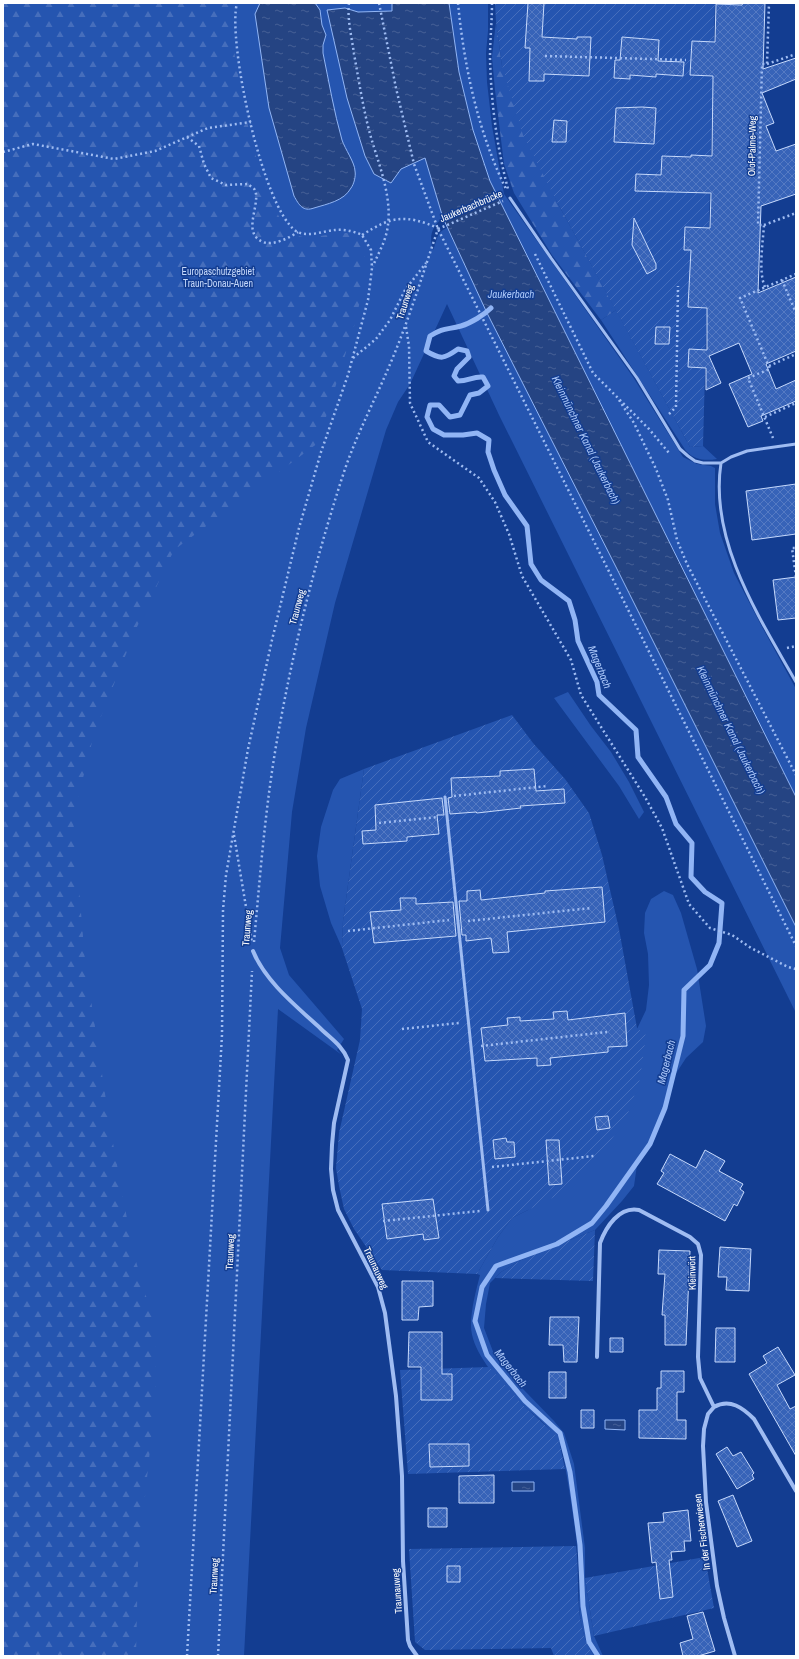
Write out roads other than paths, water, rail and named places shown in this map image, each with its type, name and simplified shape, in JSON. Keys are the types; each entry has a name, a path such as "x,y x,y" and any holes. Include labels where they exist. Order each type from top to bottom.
{"street":[{"name":"Traunauweg","path":"253,951 258,964 264,973 346,1052 348,1060 334,1123 331,1168 333,1190 338,1210 378,1286 385,1313 396,1396 402,1469 403,1561 408,1640 417,1656"},
{"name":"Kleinwört","path":"597,1357 600,1243 611,1222 621,1213 632,1209 639,1210 690,1237 698,1244 702,1255 698,1357 700,1378 714,1407"},
{"path":"714,1407 721,1403 737,1405 754,1419 796,1491"},
{"name":"In der Fischerwiesen","path":"714,1407 708,1414 704,1430 703,1446 706,1502 717,1586 735,1656"}],"lane":[{"path":"510,198 637,378 680,449 688,456 695,461 703,463 721,463 731,457 747,451 796,444"},
{"path":"721,463 720,500 722,522 726,539 735,564 753,603 796,682"},
{"path":"445,797 488,1210"}],"water":[{"path":"260,3 315,3 320,10 322,25 326,35 323,45 323,53 334,108 342,140 355,168 355,178 348,192 340,199 310,209 302,207 294,196 269,108 255,14"},
{"name":"Jaukerbach","path":"392,3 449,3 459,72 473,130 490,181 796,797 796,927 487,313 443,218 425,158 401,169 391,183 374,174 365,156 347,98 327,10 345,8 358,12 392,11"},
{"path":"605,1420 625,1420 625,1430 605,1429"},
{"path":"512,1482 534,1482 534,1491 512,1491"}],"waterway":[{"name":"Magerbach","path":"491,308 469,323 442,330 430,336 426,351 435,356 446,356 458,349 467,351 469,357 457,369 454,376 458,381 483,377 488,386 479,393 470,395 460,415 450,417 439,405 430,405 427,417 433,429 444,435 477,433 489,440 488,452 505,495 527,526 531,564 541,580 569,601 575,620 578,641 597,682 599,695 636,730 638,757 666,797 676,824 692,843 691,877 705,892 722,903 719,943 710,965 684,990 683,1036 665,1108 650,1144 606,1206 592,1223 557,1244 496,1266 482,1287 475,1321 487,1355 525,1401 560,1433 570,1472 580,1545 583,1606 589,1642 598,1656"}],"park label":[{"name":"Europaschutzgebiet Traun-Donau-Auen","path":"218,276"}],"water label":[{"name":"Kleinmünchner Kanal (Jaukerbach)","path":"586,440"},
{"name":"Kleinmünchner Kanal (Jaukerbach)","path":"731,730"}]}
